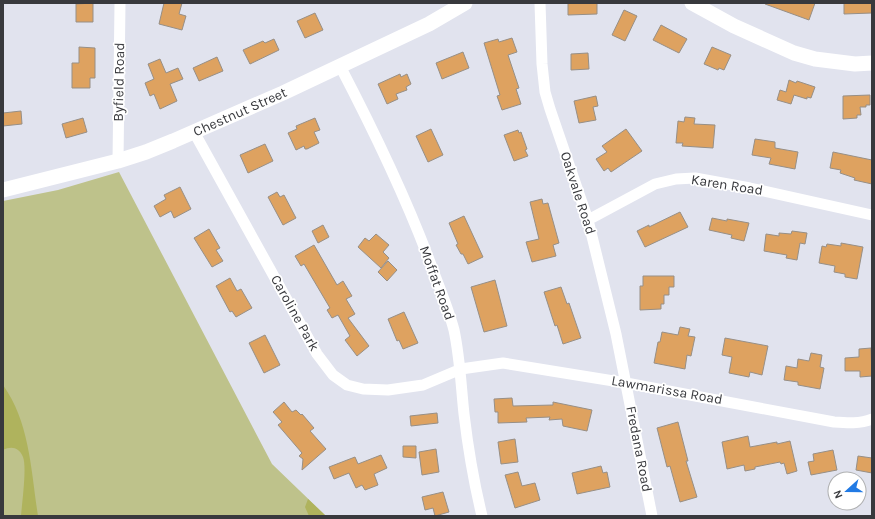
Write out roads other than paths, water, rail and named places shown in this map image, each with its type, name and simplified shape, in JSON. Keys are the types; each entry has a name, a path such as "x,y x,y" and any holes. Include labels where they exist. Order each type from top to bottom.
{"main road":[{"name":"Chestnut Street","path":"3,190 118,161 146,152 284,93 429,24 466,3"},
{"path":"692,3 734,26 794,53 815,59 855,64 872,63"}],"street":[{"name":"Byfield Road","path":"118,161 120,3"},
{"name":"Oakvale Road","path":"540,3 542,64 545,92 588,220 616,334 626,383"},
{"name":"Moffat Road","path":"340,66 375,134 403,194 425,247 454,329 461,369 464,414 475,490 482,516"},
{"name":"Caroline Park","path":"194,132 317,354 333,375 347,385 364,389 388,390 423,385 461,369"},
{"name":"Karen Road","path":"588,220 655,184 676,179 694,178 750,188 872,215"},
{"name":"Lawmarissa Road","path":"461,369 503,363 626,383 834,422 864,422 872,419"},
{"name":"Fredana Road","path":"626,383 652,516"}]}
